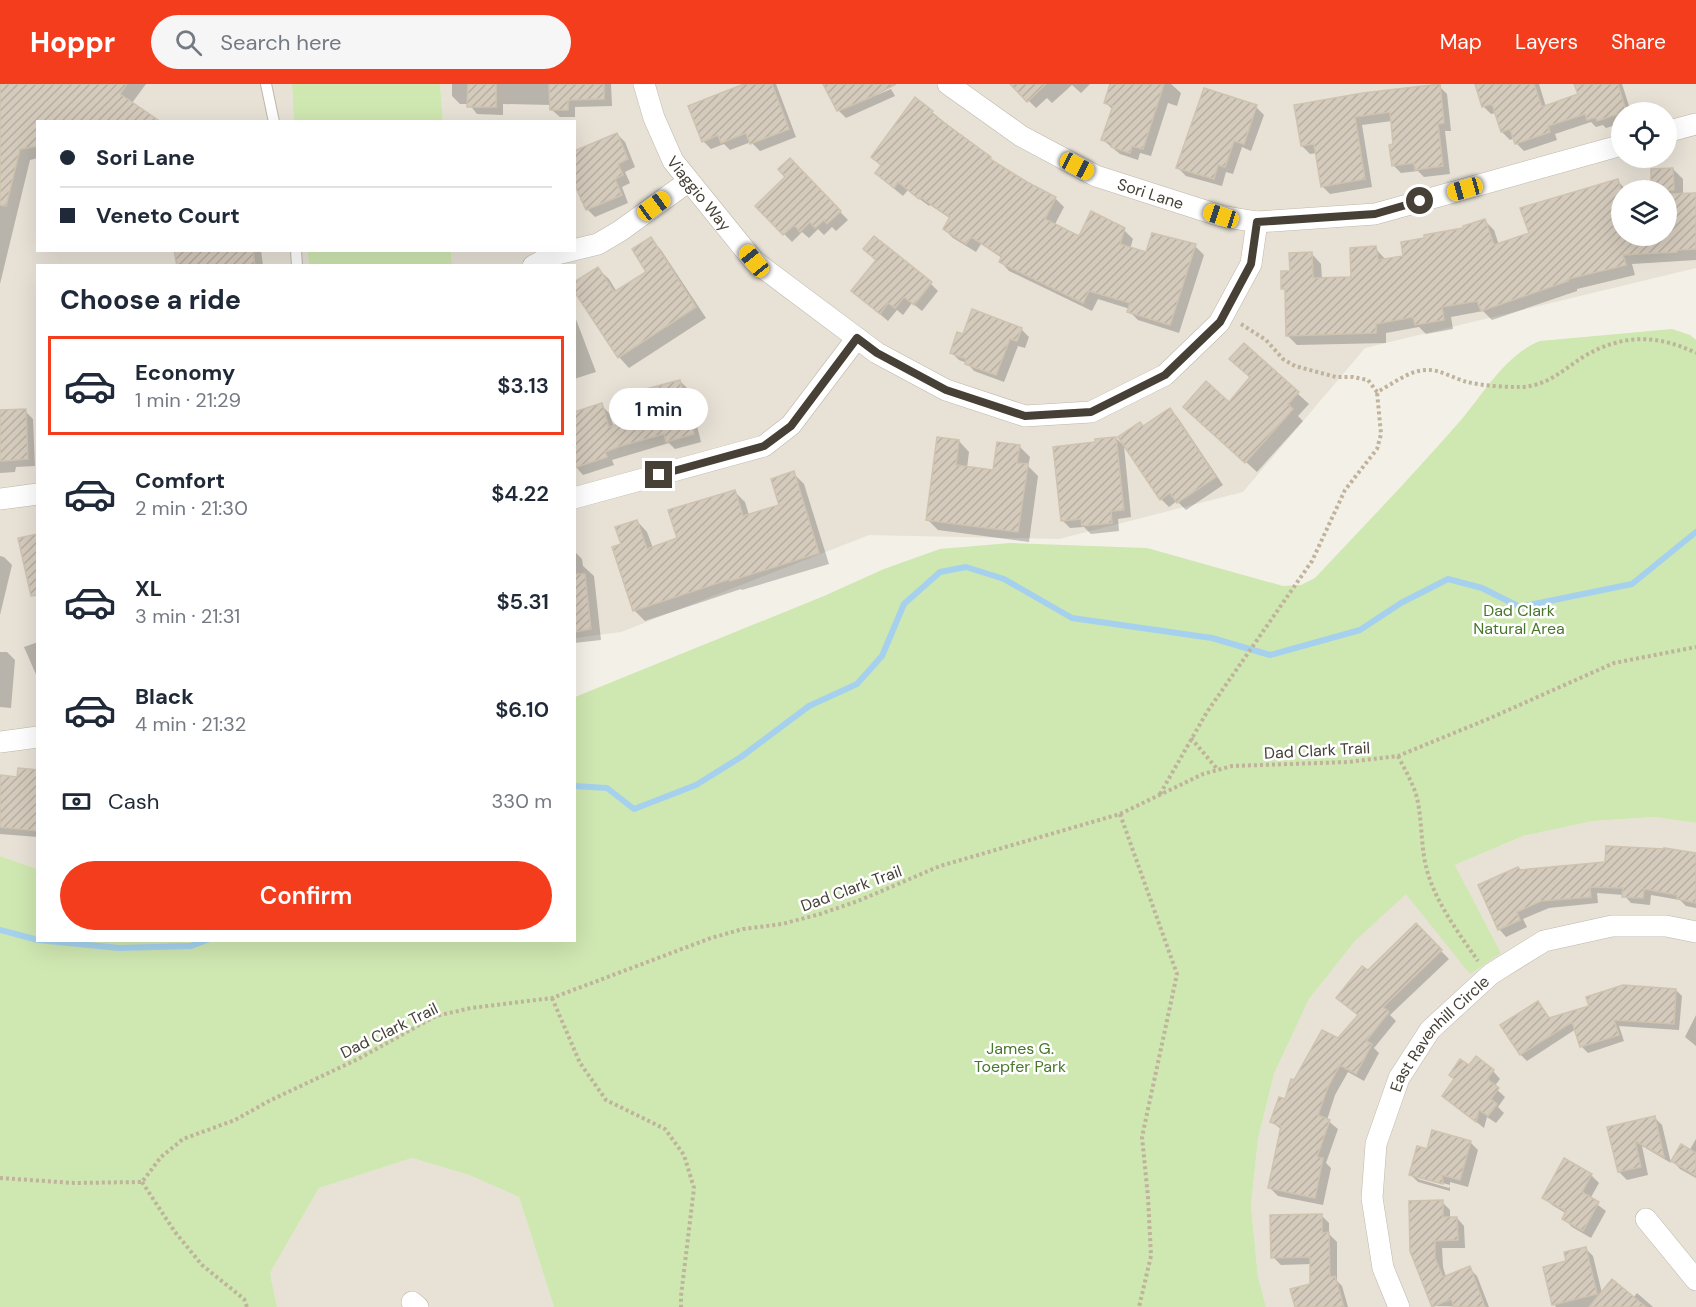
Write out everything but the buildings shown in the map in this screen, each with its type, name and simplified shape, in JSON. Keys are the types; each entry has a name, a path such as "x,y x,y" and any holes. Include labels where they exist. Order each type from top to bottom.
{"street":[{"name":"Viaggio Way","path":"644,84 654,118 673,161 754,261 877,353 946,390 1025,416 1091,412 1165,375 1220,322 1251,264 1257,222"},
{"name":"Sori Lane","path":"948,84 1021,136 1096,176 1221,216 1257,222 1375,214 1611,148"},
{"path":"1677,129 1696,124"},
{"path":"576,249 597,244 620,231 688,181"},
{"path":"537,264 553,255 565,252"},
{"path":"576,497 764,446 791,426 857,338"},
{"path":"0,499 36,494"},
{"path":"0,742 36,737"},
{"name":"East Ravenhill Circle","path":"1399,1307 1383,1268 1372,1198 1376,1144 1399,1078 1430,1030 1489,976 1544,941 1612,926 1666,926 1696,932"},
{"path":"1646,1220 1696,1280"}],"lane":[{"path":"266,84 274,120"}],"path":[{"path":"1160,794 1207,712 1312,561 1345,490 1377,449 1381,434 1377,392 1368,380 1336,377 1294,366 1283,359 1266,340 1240,323"},
{"path":"1377,392 1411,373 1428,369 1481,385 1522,387 1541,384 1561,374 1583,357 1606,345 1625,340 1645,338 1678,345 1696,353"},
{"name":"Dad Clark Trail","path":"142,1182 161,1157 183,1139 235,1120 269,1101 358,1059 436,1016 471,1008 552,998 711,938 743,929 782,924 820,914 858,901 940,866 1120,814 1203,774 1232,766 1348,762 1398,756 1614,663 1696,647"},
{"path":"1191,738 1218,770"},
{"path":"1398,756 1417,800 1422,848 1437,897 1489,976"},
{"path":"1120,814 1178,974 1142,1137 1151,1256 1139,1307"},
{"path":"552,998 580,1064 606,1100 665,1129 684,1155 694,1188 681,1307"},
{"path":"0,1179 74,1183 142,1182 175,1232 202,1265 244,1299 247,1307"}],"shaded area":[{"path":"0,84 292,84 294,120 36,120 36,252 307,252 309,264 36,264 36,869 0,856"},
{"path":"440,84 1696,84 1696,268 1365,348 1243,492 1059,539 869,535 621,632 576,638 576,264 452,264 451,252 576,252 576,120 443,120"},
{"path":"1654,817 1696,823 1696,1307 1266,1307 1258,1277 1251,1206 1258,1139 1274,1074 1309,999 1355,941 1406,893 1501,953 1455,865 1523,836 1593,821"},
{"path":"412,1158 469,1175 519,1197 554,1307 277,1307 270,1273 319,1188"}],"green space":[{"path":"292,84 440,84 443,120 294,120"},
{"path":"307,252 451,252 452,264 309,264"},
{"path":"1672,329 1690,335 1696,340 1696,823 1654,817 1593,821 1523,836 1455,865 1501,953 1470,974 1406,894 1355,941 1309,999 1274,1074 1258,1139 1251,1206 1258,1277 1266,1307 554,1307 519,1197 469,1175 412,1158 319,1188 270,1273 277,1307 0,1307 0,856 36,869 36,942 576,942 576,697 824,596 884,569 940,549 1010,543 1147,548 1283,586 1301,585 1315,578 1389,500 1461,420 1506,365 1528,347 1540,341"}],"waterway":[{"path":"576,786 607,788 634,809 696,785 741,757 809,706 857,684 882,656 904,604 940,572 966,567 1004,579 1072,618 1212,638 1270,655 1360,630 1401,603 1448,579 1482,588 1520,607 1632,584 1696,532"},
{"path":"0,930 36,939"},
{"path":"58,942 119,948 191,946 202,942"}],"route":[{"path":"659,475 764,446 791,426 857,338 877,353 946,390 1025,416 1091,412 1165,375 1220,322 1251,264 1257,222 1375,214 1420,201"}],"park label":[{"name":"Dad Clark Natural Area","path":"1519,619"},
{"name":"James G. Toepfer Park","path":"1020,1057"}]}
